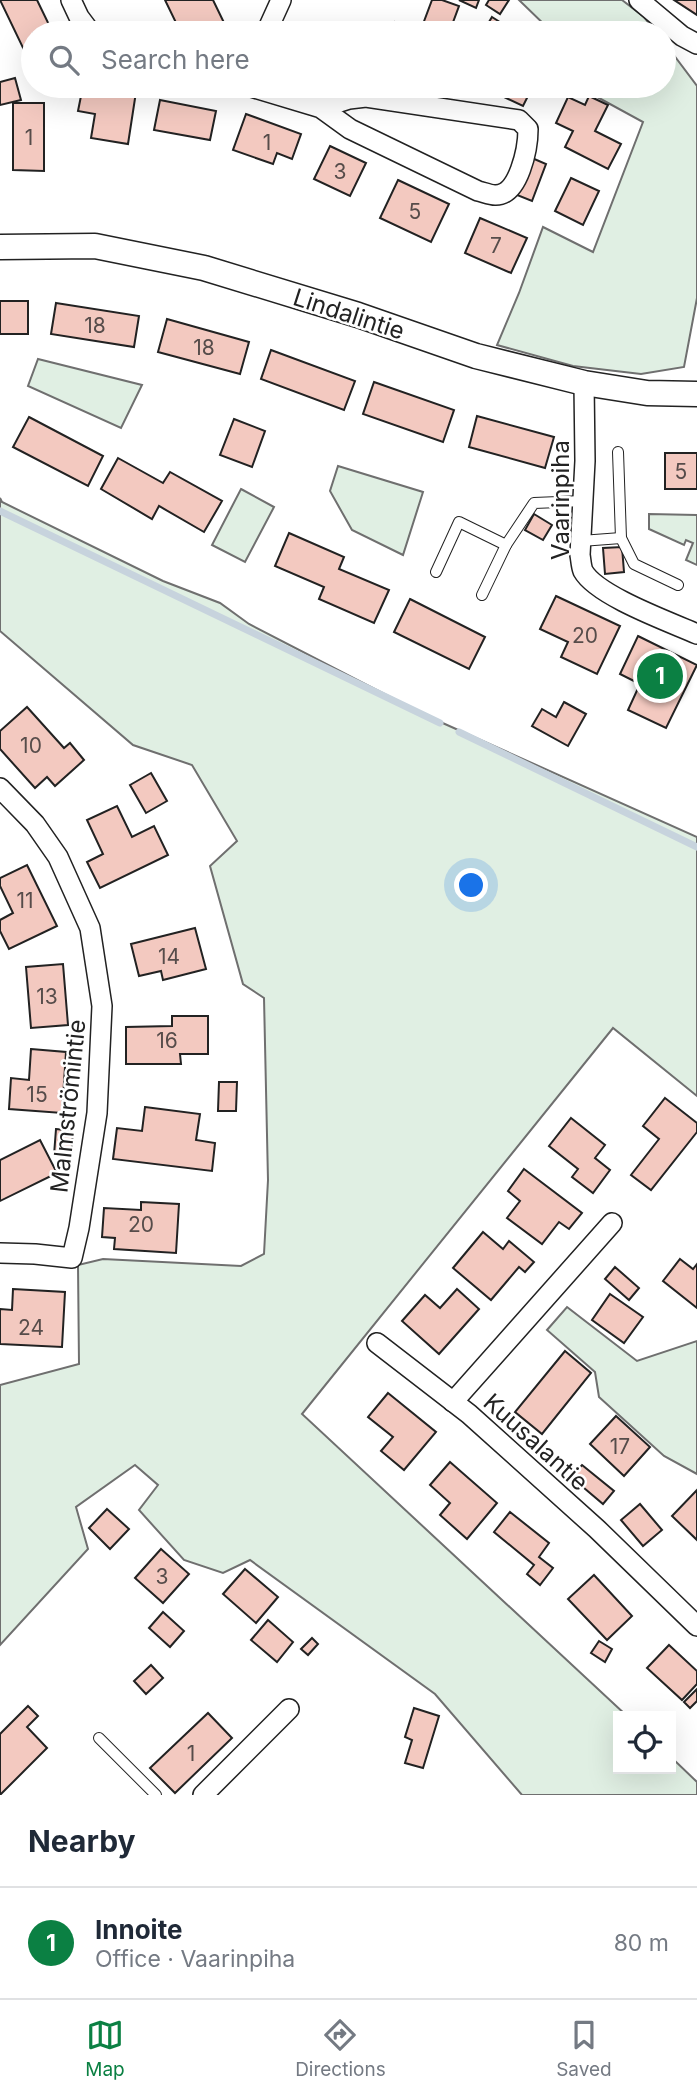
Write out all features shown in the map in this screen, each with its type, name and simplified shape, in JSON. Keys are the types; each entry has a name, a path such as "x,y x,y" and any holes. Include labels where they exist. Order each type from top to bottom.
{"street":[{"path":"71,0 82,21"},
{"path":"272,21 281,0"},
{"path":"639,0 664,21"},
{"path":"676,31 697,44"},
{"path":"290,98 321,107 349,129 496,196 508,191 523,165 528,129 519,120 373,98"},
{"path":"321,107 358,98"},
{"name":"Lindalintie","path":"0,247 95,246 204,268 358,315 476,356 584,383 647,393 697,394"},
{"name":"Vaarinpiha","path":"584,383 582,569 590,579 615,597 697,634"},
{"name":"Malmströmintie","path":"0,788 35,824 58,857 90,928 102,1006 97,1113 72,1258 0,1253"},
{"name":"Kuusalantie","path":"612,1223 453,1402 597,1529 697,1626"},
{"path":"377,1343 453,1402"},
{"path":"204,1795 289,1709"}],"lane":[{"path":"618,452 621,538 634,564 678,585"},
{"path":"482,595 506,545 534,503 583,500"},
{"path":"436,572 459,522 506,545"},
{"path":"581,541 621,538"},
{"path":"99,1738 156,1795"}],"green space":[{"path":"519,0 622,0 647,21 541,21"},
{"path":"676,58 697,86 697,298 684,367 641,374 573,366 497,345 543,227 593,252 643,122 599,98 676,98"},
{"path":"38,359 142,385 121,428 28,386"},
{"path":"338,466 423,492 403,555 352,530 330,491"},
{"path":"241,489 274,507 245,562 212,545"},
{"path":"0,498 2,502 163,581 220,603 249,624 427,716 697,837 697,1096 613,1028 302,1414 622,1711 613,1711 613,1774 676,1774 676,1762 697,1782 697,1795 522,1795 435,1694 250,1560 223,1573 184,1560 139,1510 158,1485 135,1465 76,1507 88,1549 0,1645 0,1385 79,1364 78,1265 103,1259 241,1266 264,1254 268,1180 264,998 243,984 210,866 237,841 192,765 133,745 0,631"},
{"path":"649,514 697,515 697,565 686,560 693,543 686,540 684,545 649,529"},
{"path":"567,1307 637,1361 697,1341 697,1474 664,1456 599,1397 595,1372 547,1330"}],"building":[{"path":"0,0 37,0 47,21 21,21 21,44"},
{"path":"165,0 213,0 223,21 175,21"},
{"path":"432,0 442,0 459,6 453,21 424,21"},
{"path":"459,0 479,0 476,8"},
{"path":"489,0 509,0 500,14 486,5"},
{"path":"674,0 697,0 697,15"},
{"path":"15,78 21,100 0,105 0,82"},
{"path":"81,98 135,98 128,144 91,138 95,114 78,111"},
{"path":"506,98 527,98 523,106"},
{"path":"568,98 585,105 588,98 593,98 608,105 595,131 621,144 608,169 565,147 573,131 556,123"},
{"path":"160,100 216,111 210,140 154,130"},
{"path":"13,103 44,103 44,171 13,170"},
{"path":"246,114 301,134 292,159 277,153 273,164 233,150"},
{"path":"330,146 366,163 350,196 314,179"},
{"path":"532,158 546,164 532,201 517,195"},
{"path":"571,178 599,191 583,225 555,211"},
{"path":"398,180 449,204 431,242 380,218"},
{"path":"480,218 527,238 511,273 465,253"},
{"path":"0,301 28,301 28,334 0,334"},
{"path":"56,303 139,316 134,347 51,334"},
{"path":"167,319 249,342 240,374 158,352"},
{"path":"271,350 355,381 344,410 261,379"},
{"path":"374,382 454,410 443,442 363,414"},
{"path":"477,416 554,437 545,468 469,447"},
{"path":"29,417 103,456 88,486 13,447"},
{"path":"234,419 265,431 252,467 220,455"},
{"path":"665,453 697,453 697,489 665,489"},
{"path":"118,458 163,483 170,472 222,501 204,532 159,506 152,519 101,489"},
{"path":"534,514 552,525 543,540 525,530"},
{"path":"289,533 344,557 339,569 389,590 374,623 319,599 324,587 275,566"},
{"path":"622,547 624,572 605,574 603,548"},
{"path":"556,596 620,626 597,674 561,657 568,642 540,629"},
{"path":"410,599 485,637 469,669 394,632"},
{"path":"638,636 697,665 666,728 628,710 640,684 620,674"},
{"path":"564,702 586,714 568,746 532,726 542,709 556,717"},
{"path":"27,707 64,748 70,743 84,760 55,786 47,777 35,788 0,749 0,731"},
{"path":"151,773 167,801 146,813 130,785"},
{"path":"117,806 132,837 154,826 168,855 100,888 87,862 103,854 87,820"},
{"path":"27,865 57,926 9,949 0,931 0,920 13,913 0,886 0,878"},
{"path":"195,928 206,969 163,980 161,971 139,976 131,944"},
{"path":"63,964 68,1025 31,1028 26,967"},
{"path":"172,1016 208,1016 208,1054 180,1054 181,1064 126,1064 126,1027 172,1026"},
{"path":"31,1049 66,1052 62,1113 9,1109 11,1078 29,1080"},
{"path":"219,1082 237,1082 236,1111 218,1111"},
{"path":"665,1098 697,1123 697,1132 651,1190 631,1175 659,1139 643,1126"},
{"path":"145,1107 200,1114 196,1140 215,1143 212,1171 113,1159 117,1128 142,1131"},
{"path":"571,1118 605,1145 595,1158 610,1170 593,1193 572,1177 578,1169 549,1146"},
{"path":"56,1129 73,1131 71,1157 54,1155"},
{"path":"40,1140 57,1173 0,1201 0,1160"},
{"path":"524,1169 582,1213 569,1229 559,1222 542,1244 507,1218 520,1201 508,1191"},
{"path":"141,1202 179,1204 176,1253 114,1249 115,1238 102,1237 104,1208 141,1210"},
{"path":"483,1232 503,1249 509,1241 534,1262 525,1272 519,1267 491,1300 453,1268"},
{"path":"680,1259 693,1269 697,1264 697,1308 663,1281"},
{"path":"615,1267 639,1288 629,1300 605,1279"},
{"path":"13,1289 65,1292 62,1347 0,1344 0,1309 12,1310"},
{"path":"457,1289 479,1309 439,1354 402,1321 425,1295 440,1308"},
{"path":"610,1294 643,1317 624,1343 592,1320"},
{"path":"565,1351 591,1373 542,1434 515,1412"},
{"path":"388,1393 436,1432 404,1470 381,1451 393,1437 368,1417"},
{"path":"616,1416 650,1447 624,1476 590,1444"},
{"path":"450,1462 497,1503 467,1539 440,1515 450,1503 430,1485"},
{"path":"582,1465 614,1491 603,1504 571,1477"},
{"path":"697,1490 697,1540 672,1516"},
{"path":"640,1504 662,1530 643,1546 621,1520"},
{"path":"107,1509 129,1529 110,1549 89,1528"},
{"path":"510,1512 549,1543 539,1557 553,1568 540,1585 527,1574 534,1565 494,1532"},
{"path":"161,1549 189,1574 163,1603 135,1578"},
{"path":"245,1569 278,1597 256,1623 223,1594"},
{"path":"594,1575 632,1616 607,1640 568,1599"},
{"path":"163,1612 184,1631 170,1647 149,1628"},
{"path":"268,1620 293,1642 277,1662 251,1640"},
{"path":"312,1638 318,1644 308,1655 301,1649"},
{"path":"599,1641 612,1649 605,1662 591,1653"},
{"path":"669,1645 697,1671 697,1684 682,1700 647,1668"},
{"path":"151,1665 163,1678 146,1694 134,1681"},
{"path":"697,1689 697,1701 690,1708 684,1702"},
{"path":"28,1706 38,1716 27,1727 47,1748 0,1795 0,1734"},
{"path":"414,1708 439,1716 423,1768 405,1763 412,1740 405,1737"},
{"path":"208,1713 232,1738 175,1793 150,1768"}],"waterway":[{"path":"0,511 440,723"},
{"path":"459,732 697,847"}],"place":[{"name":"Innoite","path":"660,676"}]}
